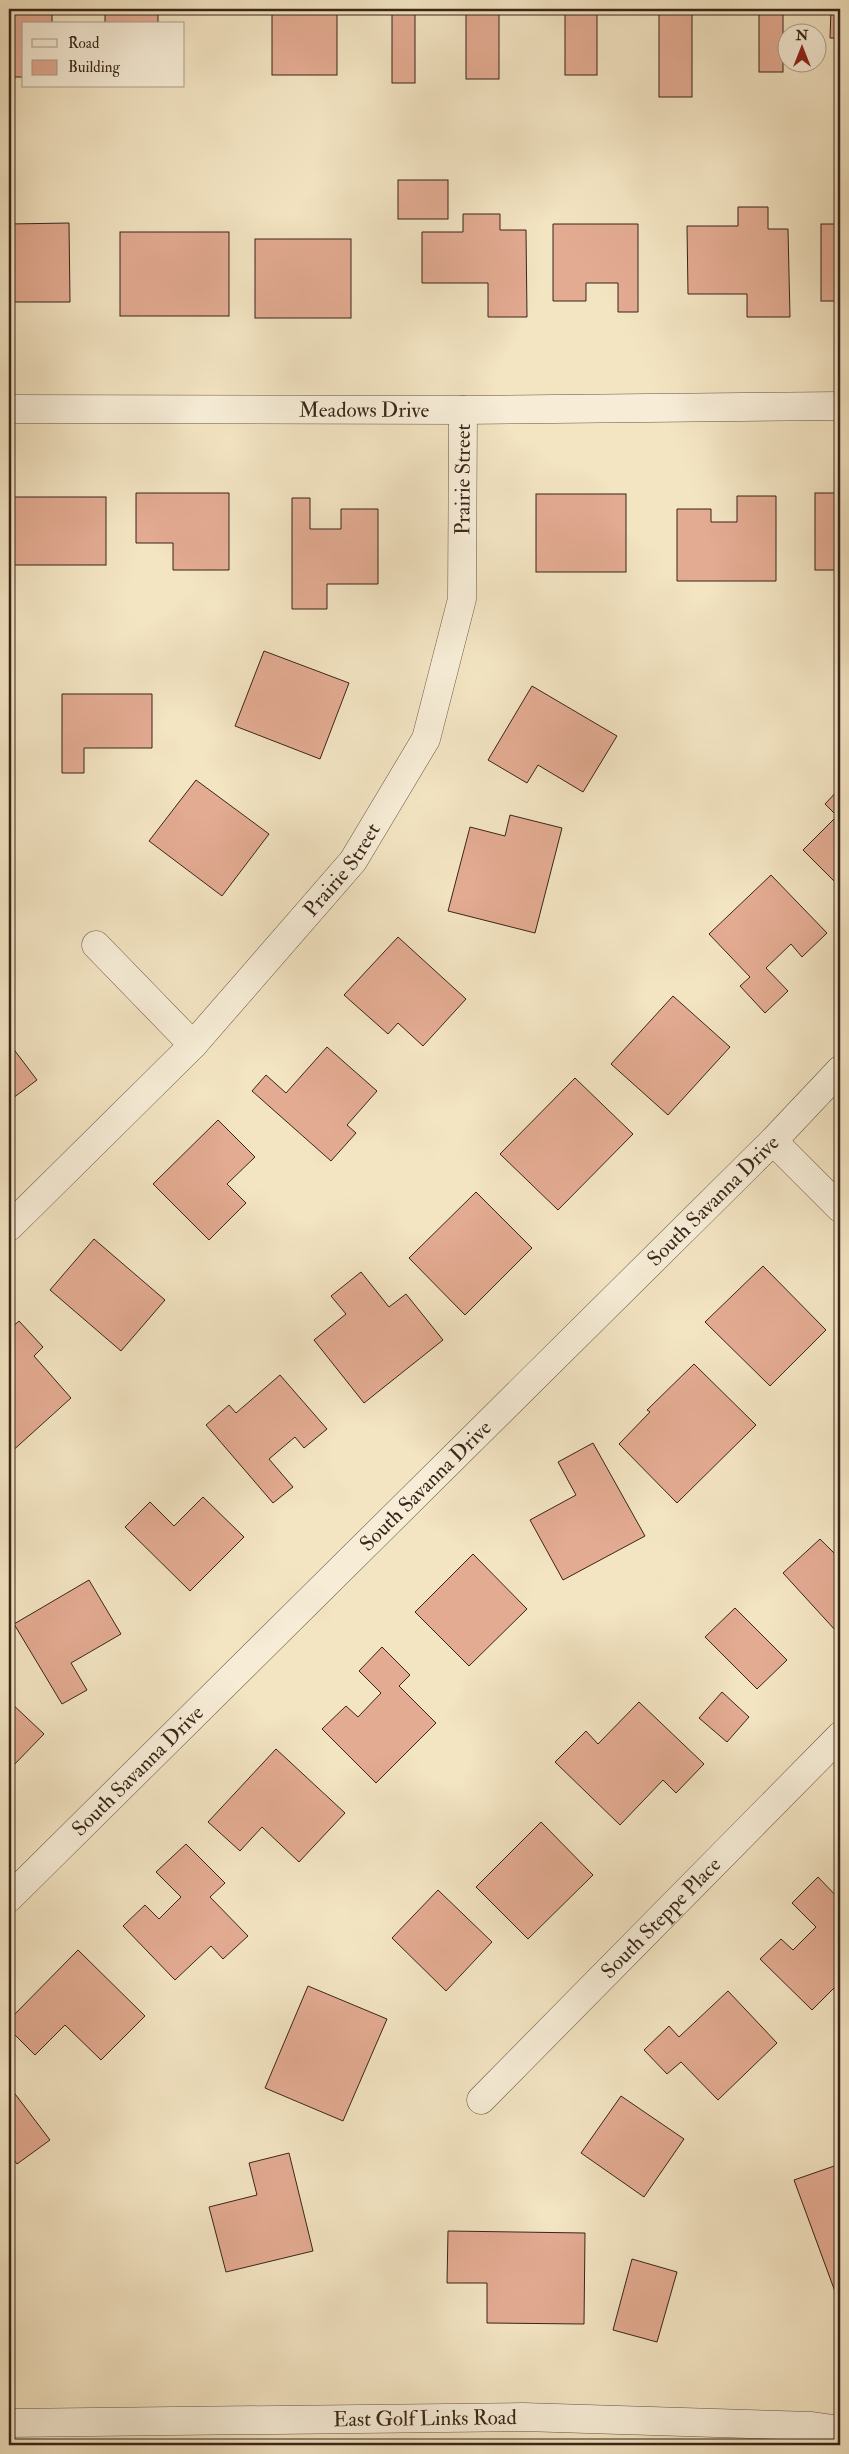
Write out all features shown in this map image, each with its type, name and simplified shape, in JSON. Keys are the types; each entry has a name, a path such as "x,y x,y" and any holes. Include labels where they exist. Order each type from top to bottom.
{"street":[{"name":"Meadows Drive","path":"9,408 463,410 840,406"},
{"name":"Prairie Street","path":"9,1227 193,1045 353,861 426,739 462,599 463,410"},
{"path":"96,945 193,1045"},
{"name":"South Savanna Drive","path":"9,1898 773,1141 840,1070"},
{"path":"773,1141 840,1208"},
{"name":"South Steppe Place","path":"481,2100 840,1736"},
{"name":"East Golf Links Road","path":"9,2423 524,2417 812,2426 840,2430"}],"building":[{"path":"9,9 52,9 52,22 22,22 22,77 9,77"},
{"path":"105,9 158,9 158,22 105,22"},
{"path":"272,9 337,9 337,75 272,75"},
{"path":"392,9 415,9 415,83 392,83"},
{"path":"466,9 499,9 499,79 466,79"},
{"path":"565,9 597,9 597,75 565,75"},
{"path":"659,9 692,9 692,97 659,97"},
{"path":"759,9 783,9 783,22 776,22 776,72 759,72"},
{"path":"831,9 840,9 840,38 830,38"},
{"path":"398,180 448,180 448,219 398,219"},
{"path":"738,207 768,207 768,229 788,229 790,317 747,317 747,294 688,294 687,226 738,226"},
{"path":"463,214 500,214 500,230 526,230 527,317 488,317 488,283 422,283 422,232 463,232"},
{"path":"69,223 70,302 9,302 9,224"},
{"path":"553,224 638,224 638,312 618,312 618,283 586,283 586,301 553,301"},
{"path":"821,224 840,224 840,301 821,301"},
{"path":"120,232 229,232 229,316 120,316"},
{"path":"255,239 351,239 351,318 255,318"},
{"path":"136,493 229,493 229,570 173,570 173,543 136,543"},
{"path":"815,493 840,493 840,570 815,570"},
{"path":"536,494 626,494 626,572 536,572"},
{"path":"737,496 776,496 776,581 677,581 677,509 711,509 711,522 737,522"},
{"path":"9,497 106,497 106,565 9,565"},
{"path":"292,498 310,498 310,529 341,529 341,509 378,509 378,584 327,584 327,609 292,609"},
{"path":"264,651 349,683 320,759 235,726"},
{"path":"532,686 617,736 583,792 538,765 527,783 488,760"},
{"path":"62,694 152,694 152,748 84,748 84,773 62,773"},
{"path":"196,780 269,834 222,896 149,841"},
{"path":"840,788 840,887 803,850 837,816 825,804"},
{"path":"510,815 562,828 535,933 448,911 470,827 505,836"},
{"path":"771,875 827,933 802,957 791,944 766,968 788,991 765,1013 740,986 750,977 709,934"},
{"path":"398,937 466,999 423,1046 398,1023 388,1034 344,995"},
{"path":"673,996 730,1047 668,1115 611,1064"},
{"path":"9,1043 37,1080 9,1101"},
{"path":"327,1047 377,1091 347,1125 356,1133 331,1161 252,1091 266,1075 286,1093"},
{"path":"575,1078 633,1134 558,1210 500,1154"},
{"path":"218,1120 255,1157 227,1184 246,1203 209,1240 153,1184"},
{"path":"476,1192 532,1248 465,1315 409,1258"},
{"path":"94,1239 165,1300 121,1351 50,1290"},
{"path":"763,1266 826,1330 770,1386 705,1322"},
{"path":"361,1272 389,1307 406,1294 443,1340 364,1403 314,1340 346,1314 331,1296"},
{"path":"19,1321 43,1347 34,1356 71,1398 9,1454 9,1330"},
{"path":"694,1364 756,1425 677,1503 619,1444 650,1412 647,1410"},
{"path":"280,1375 327,1429 304,1448 295,1437 269,1459 293,1487 273,1503 206,1425 229,1405 236,1413"},
{"path":"593,1443 645,1536 563,1580 530,1520 576,1495 558,1462"},
{"path":"203,1497 244,1537 190,1591 125,1527 150,1502 174,1526"},
{"path":"820,1539 838,1557 840,1555 840,1627 836,1631 783,1573"},
{"path":"473,1554 527,1609 469,1666 415,1612"},
{"path":"89,1580 121,1634 71,1663 87,1690 62,1704 14,1624"},
{"path":"735,1608 787,1660 757,1689 705,1637"},
{"path":"382,1647 410,1675 399,1686 436,1723 376,1783 322,1729 346,1706 358,1717 381,1693 359,1671"},
{"path":"722,1692 749,1717 727,1742 699,1718"},
{"path":"9,1701 44,1734 9,1770"},
{"path":"639,1702 704,1764 676,1793 663,1780 620,1825 555,1762 586,1731 598,1744"},
{"path":"276,1749 345,1813 299,1862 262,1827 240,1851 208,1822"},
{"path":"541,1822 593,1875 528,1939 476,1887"},
{"path":"186,1844 225,1883 210,1897 248,1936 223,1959 211,1946 175,1980 123,1926 145,1905 159,1919 181,1897 156,1872"},
{"path":"818,1877 840,1900 840,1982 812,2010 760,1959 781,1939 793,1950 816,1927 792,1903"},
{"path":"438,1890 492,1942 446,1991 392,1938"},
{"path":"78,1950 145,2016 101,2060 65,2025 35,2055 9,2029 9,2020"},
{"path":"308,1986 387,2019 343,2121 265,2088"},
{"path":"728,1991 777,2043 718,2100 681,2062 667,2074 644,2050 669,2026 679,2037"},
{"path":"9,2086 50,2140 17,2164 9,2153"},
{"path":"621,2096 684,2139 644,2197 581,2153"},
{"path":"289,2153 313,2251 226,2272 209,2207 257,2195 249,2163"},
{"path":"840,2164 840,2296 837,2297 794,2180"},
{"path":"448,2231 585,2233 584,2324 487,2323 487,2283 447,2283"},
{"path":"632,2259 677,2272 657,2342 613,2330"}]}
